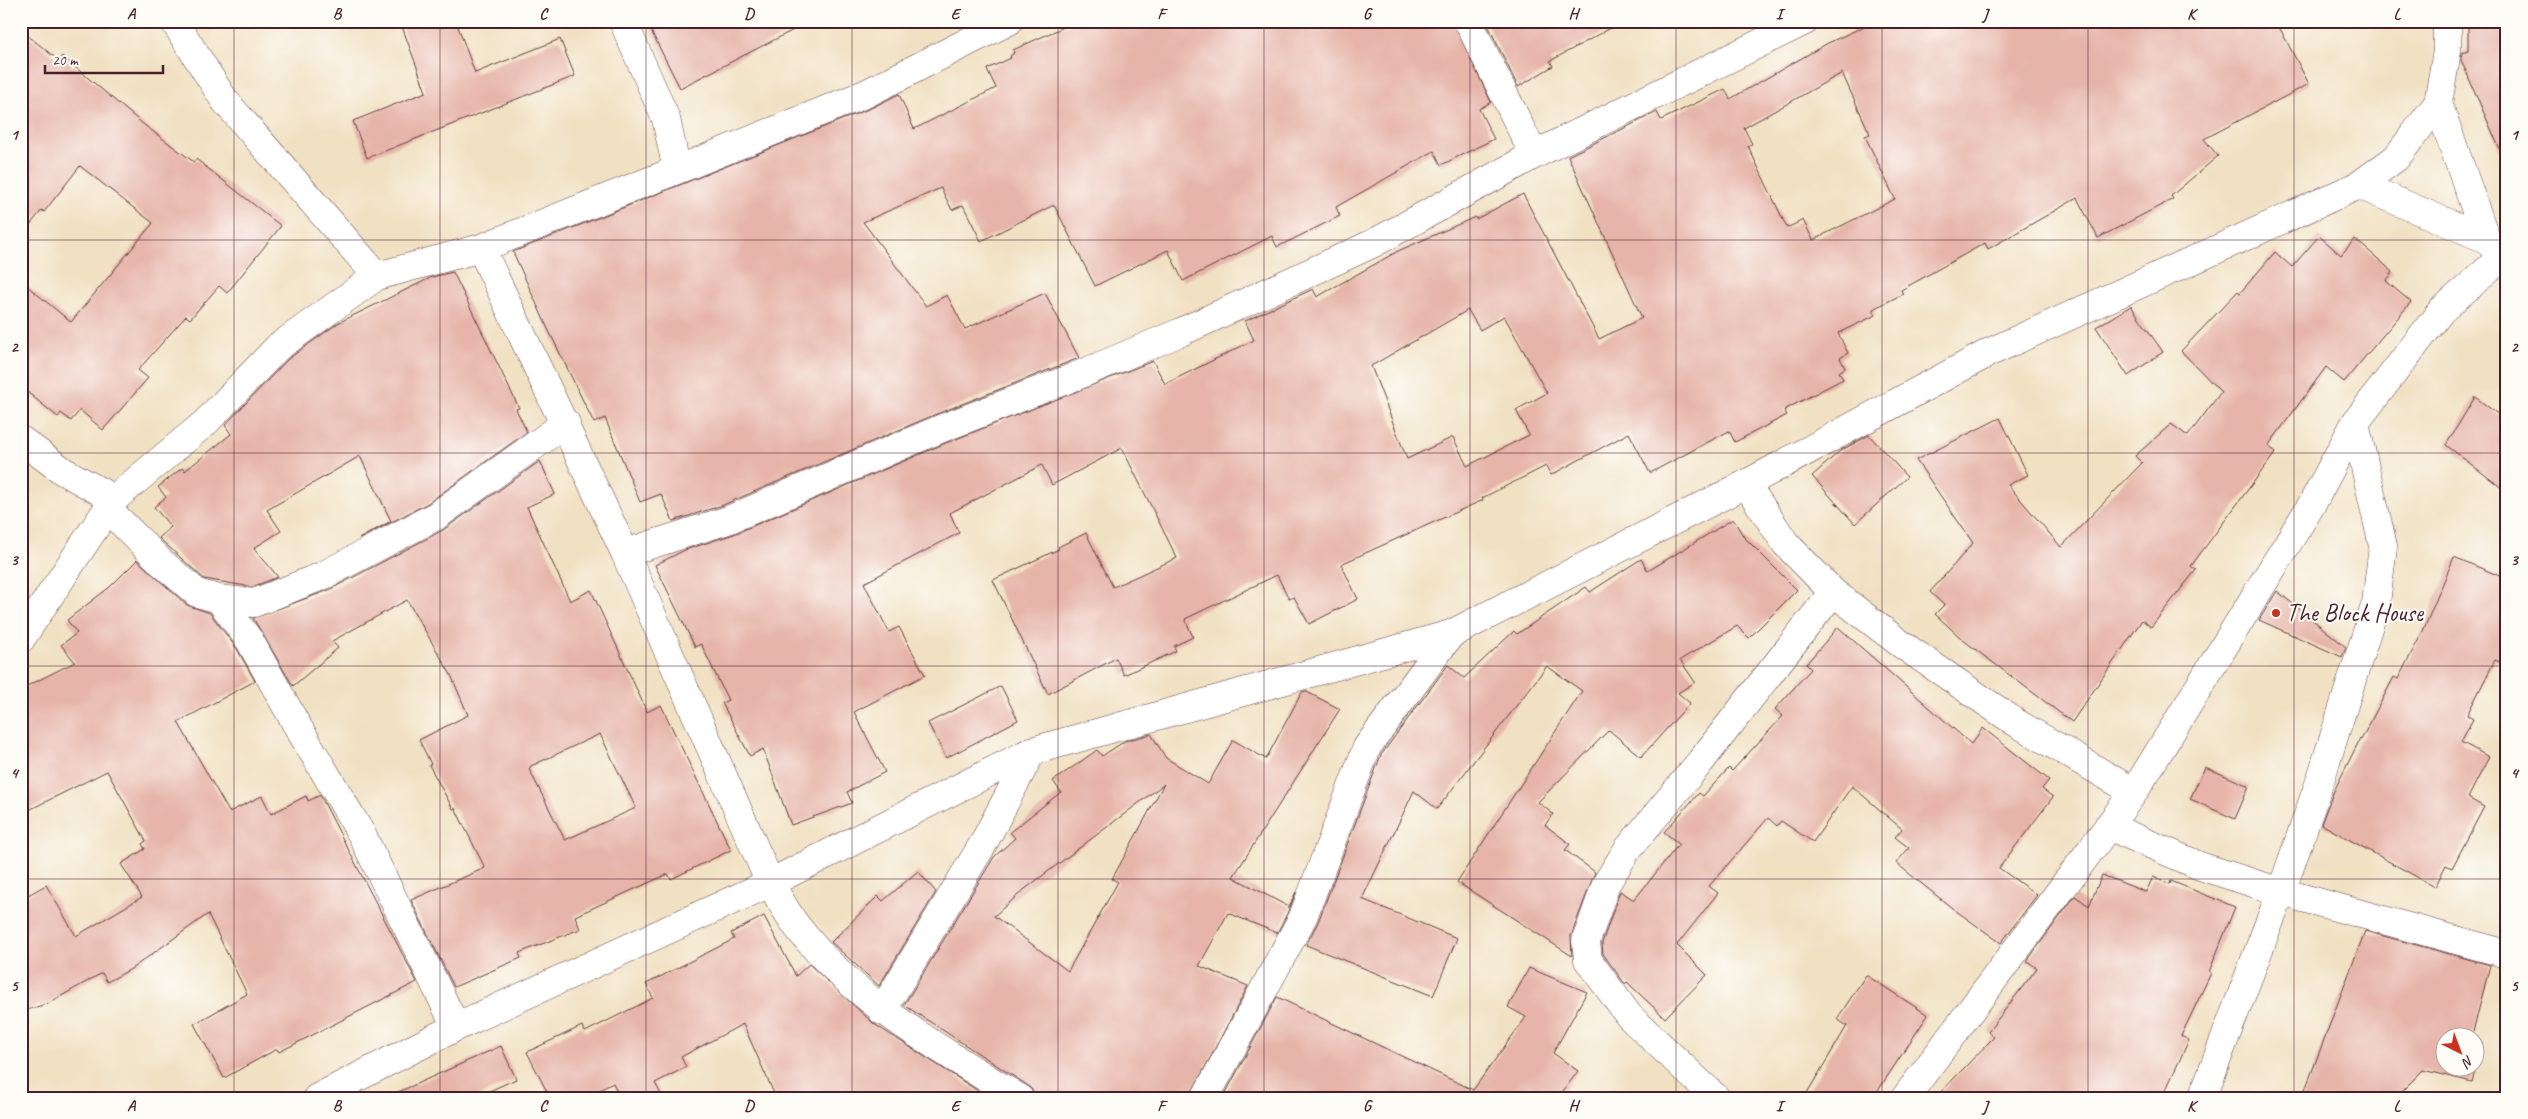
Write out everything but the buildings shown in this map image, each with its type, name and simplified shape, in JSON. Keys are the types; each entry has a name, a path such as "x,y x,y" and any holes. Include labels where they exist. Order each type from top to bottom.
{"street":[{"path":"174,21 226,101 377,276"},
{"path":"623,21 666,119 677,170"},
{"path":"1468,21 1534,155"},
{"path":"625,553 728,520 930,432 1074,377 1181,332 1374,243 1534,155 1805,21"},
{"path":"317,1098 456,1027 770,883 1032,751 1451,634 1746,484 1990,352 2359,185 2396,158 2438,103 2447,51 2447,21"},
{"path":"21,639 111,504 206,422 278,347 377,276 482,248 865,94 1005,22"},
{"path":"2438,103 2498,253"},
{"path":"2359,185 2498,253"},
{"path":"482,248 566,423 625,553 770,883 798,928 836,970 882,1011 1019,1098"},
{"path":"1905,1098 2134,792 2312,504 2355,423 2441,311 2498,253"},
{"path":"21,440 63,472 111,504 162,563 197,593 219,599 254,603 322,576 436,516 566,423"},
{"path":"2202,1098 2281,892 2320,781 2376,603 2383,546 2355,423"},
{"path":"1746,484 1786,544 1833,592 1902,644 2014,722 2134,792"},
{"path":"1716,1098 1629,1016 1588,960 1586,941 1606,884 1627,850 1701,761 1833,592"},
{"path":"219,599 250,641 362,835 456,1027"},
{"path":"1206,1098 1303,917 1367,747 1451,634"},
{"path":"882,1011 983,844 1032,751"},
{"path":"2108,826 2200,866 2281,892 2507,954"}],"place":[{"name":"The Block House","path":"2276,613"}]}
